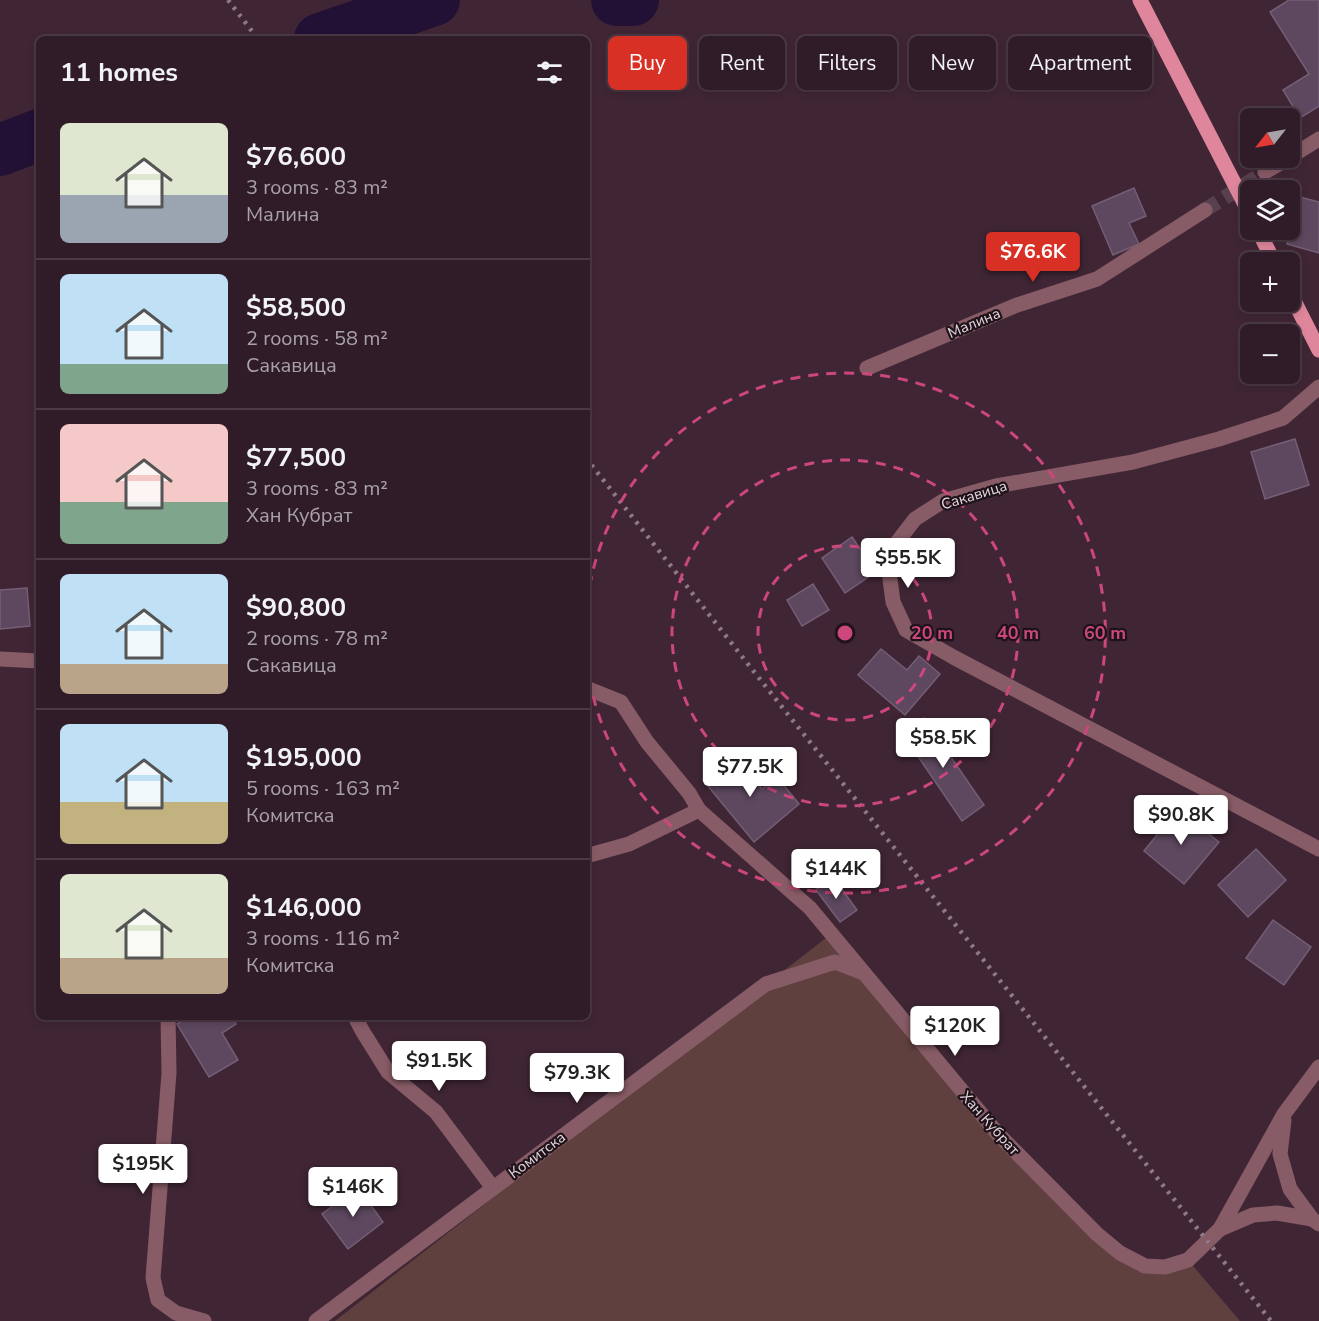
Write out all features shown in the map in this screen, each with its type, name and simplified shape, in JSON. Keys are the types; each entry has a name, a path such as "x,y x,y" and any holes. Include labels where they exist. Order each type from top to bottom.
{"main road":[{"path":"1140,0 1240,194"},
{"path":"1300,312 1319,350"}],"street":[{"path":"1300,150 1319,139"},
{"path":"1265,172 1271,168"},
{"name":"Малина","path":"867,368 1017,305 1097,279 1205,210"},
{"name":"Сакавица","path":"1319,387 1283,418 1219,439 1133,462 996,486 944,501 915,519 895,544 889,571 893,603 906,630 1319,849"},
{"path":"0,659 36,661"},
{"name":"Хан Кубрат","path":"590,690 621,702 647,742 689,793 699,810 810,908 998,1134 1097,1234 1120,1253 1145,1266 1165,1267 1188,1260 1221,1229 1284,1114 1319,1066"},
{"path":"590,855 629,844 699,810"},
{"name":"Комитска","path":"316,1321 766,984 835,962 861,972"},
{"path":"168,1020 169,1073 153,1278 158,1300 176,1313 204,1321"},
{"path":"357,1020 388,1072 436,1112 493,1188"},
{"path":"1284,1114 1280,1154 1290,1189 1316,1221"},
{"path":"1221,1229 1253,1215 1277,1214 1316,1221"}],"shaded area":[{"path":"831,934 1097,1234 1145,1266 1188,1260 1240,1321 335,1321"}],"building":[{"path":"1289,0 1319,0 1319,106 1300,118 1300,108 1294,108 1283,90 1309,74 1270,12"},
{"path":"1134,188 1146,216 1129,223 1139,244 1113,255 1092,206"},
{"path":"1300,197 1319,202 1319,253 1287,244 1288,240 1300,240"},
{"path":"1295,439 1309,485 1265,499 1251,452"},
{"path":"852,537 876,572 845,593 822,558"},
{"path":"813,584 829,610 802,626 787,600"},
{"path":"27,588 30,626 0,629 0,590"},
{"path":"881,649 907,670 919,656 940,674 905,715 858,675"},
{"path":"924,718 984,805 962,821 902,733"},
{"path":"734,755 762,789 777,777 799,804 754,842 703,780"},
{"path":"1178,809 1219,842 1184,884 1144,851"},
{"path":"1256,849 1286,880 1248,917 1218,885"},
{"path":"833,877 857,910 840,922 816,890"},
{"path":"1273,920 1311,947 1284,985 1246,958"},
{"path":"183,1020 234,1020 236,1024 222,1033 238,1060 209,1077 177,1024"},
{"path":"358,1187 383,1222 348,1249 322,1214"}],"waterway":[{"path":"329,36 434,0"},
{"path":"617,0 633,0"},
{"path":"0,150 36,136"}],"tunnel":[{"path":"1205,210 1265,172"}],"railway":[{"path":"228,0 256,36"},
{"path":"590,463 1271,1321"}]}
